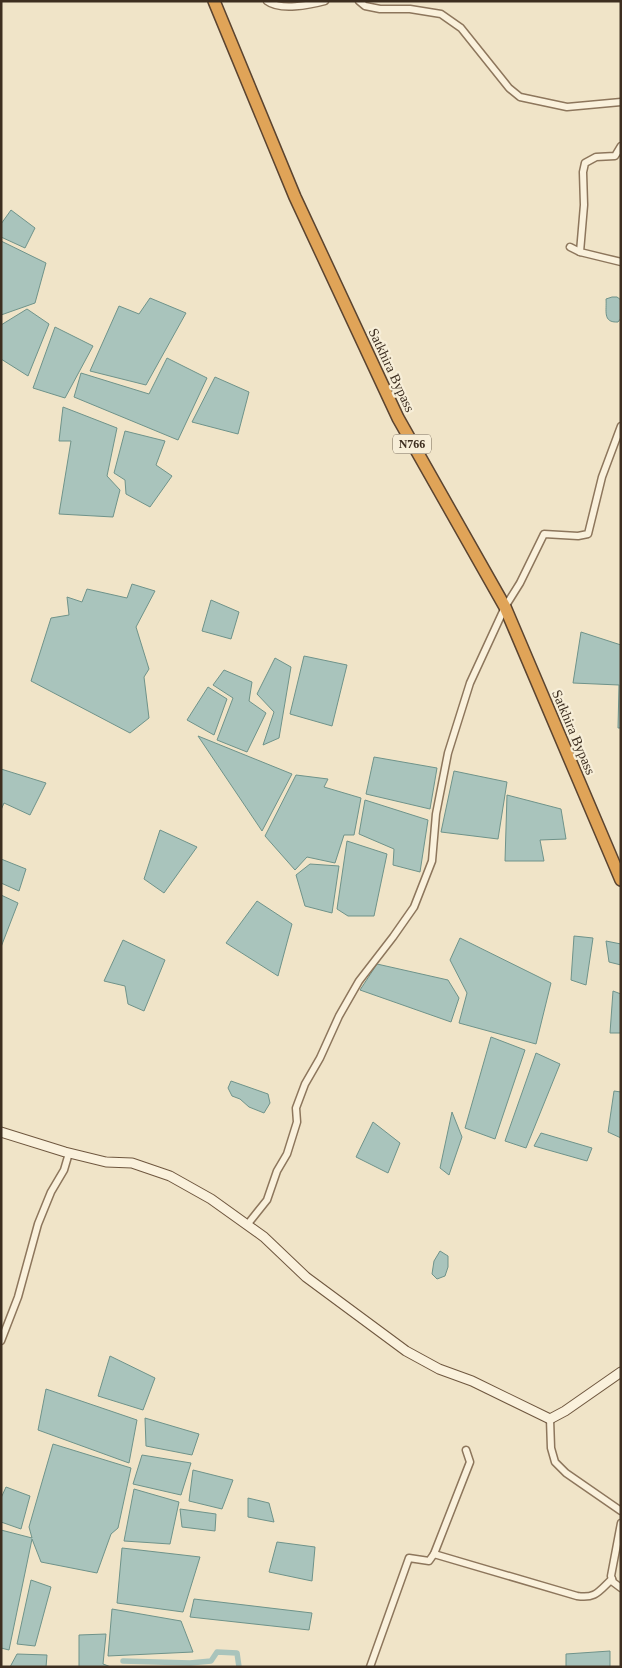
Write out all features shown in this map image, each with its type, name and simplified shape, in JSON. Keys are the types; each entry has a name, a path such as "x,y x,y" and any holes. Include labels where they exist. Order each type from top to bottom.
{"highway":[{"name":"Satkhira Bypass","path":"214,1 295,198 398,418 505,607 621,880"}],"street":[{"path":"267,1 272,5 299,6 325,1"},
{"path":"359,1 365,6 380,9 418,10 441,14 461,28 509,88 520,97 567,107 621,102"},
{"path":"580,252 585,162 596,158 615,156 621,146"},
{"path":"570,247 580,252 621,262"},
{"path":"247,1224 266,1200 277,1171 287,1154 296,1122 296,1108 305,1084 320,1058 339,1016 359,981 393,937 417,900 432,861 436,814 450,744 470,683 505,607 520,583 544,534 578,536 588,534 602,477 621,426"},
{"path":"1,1132 69,1153 106,1162 132,1163 170,1176 211,1199 264,1236 306,1277 406,1350 439,1368 472,1380 550,1419"},
{"path":"1,1341 18,1297 38,1224 51,1192 64,1170 69,1153"},
{"path":"550,1419 565,1411 621,1372"},
{"path":"550,1419 551,1448 555,1462 566,1473 621,1511"},
{"path":"370,1667 409,1558 429,1561 434,1554 470,1462 466,1450"},
{"path":"434,1554 587,1598 594,1596 612,1578 621,1523"},
{"path":"612,1578 621,1588"}],"water":[{"path":"11,210 35,228 25,248 1,237 1,224"},
{"path":"1,241 46,263 35,303 1,315"},
{"path":"617,297 621,300 621,318 618,322 613,322 606,315 606,299"},
{"path":"150,298 186,313 146,385 90,371 119,306 139,314"},
{"path":"27,309 49,324 28,376 1,359 1,325"},
{"path":"55,327 93,346 65,398 33,388"},
{"path":"167,358 207,378 178,440 74,397 81,373 149,394"},
{"path":"215,377 249,392 238,434 192,422"},
{"path":"63,407 117,428 107,476 120,490 113,517 59,514 71,441 59,441"},
{"path":"125,431 165,441 156,465 172,476 150,507 126,494 125,480 114,473"},
{"path":"132,584 155,591 136,627 149,669 144,677 149,718 130,733 31,681 51,618 69,615 67,597 82,602 87,589 127,598"},
{"path":"211,600 239,612 231,639 202,631"},
{"path":"581,632 621,645 621,728 618,728 619,685 573,683"},
{"path":"304,656 347,665 332,726 290,714"},
{"path":"275,658 291,667 279,738 263,745 274,712 257,694"},
{"path":"224,670 252,682 249,701 266,713 247,752 217,740 233,698 213,685"},
{"path":"208,687 227,699 214,735 187,720"},
{"path":"198,736 292,774 262,831"},
{"path":"374,757 437,768 430,809 366,794"},
{"path":"1,769 46,783 30,815 4,803 1,810"},
{"path":"454,771 507,782 498,839 441,832"},
{"path":"296,775 328,779 324,787 361,798 354,835 344,835 335,863 307,857 295,870 265,836"},
{"path":"507,795 561,809 566,839 540,840 544,861 505,861"},
{"path":"365,800 428,820 420,872 393,865 394,849 359,834"},
{"path":"160,830 197,847 164,893 144,879"},
{"path":"347,841 387,854 374,916 348,916 337,909"},
{"path":"1,859 26,869 19,891 1,883"},
{"path":"310,864 339,866 332,913 305,906 296,875"},
{"path":"1,895 18,903 1,947"},
{"path":"257,901 292,924 278,976 226,943"},
{"path":"574,936 593,938 586,985 571,980"},
{"path":"460,938 551,983 536,1044 459,1023 467,993 450,960"},
{"path":"123,940 165,960 144,1011 128,1004 125,986 104,981"},
{"path":"606,941 621,944 621,965 609,962"},
{"path":"377,964 448,980 459,998 451,1022 360,990"},
{"path":"613,991 621,994 621,1033 610,1033"},
{"path":"491,1037 525,1050 495,1139 465,1128"},
{"path":"536,1053 560,1064 526,1148 505,1141"},
{"path":"231,1081 268,1094 270,1103 264,1113 249,1107 240,1099 232,1096 228,1088"},
{"path":"614,1091 621,1092 621,1138 608,1132"},
{"path":"452,1112 462,1137 449,1175 440,1168"},
{"path":"373,1122 400,1143 388,1173 356,1157"},
{"path":"541,1133 592,1148 587,1161 534,1146"},
{"path":"440,1251 448,1256 448,1267 445,1276 437,1279 432,1274 434,1261"},
{"path":"110,1356 155,1378 143,1410 98,1396"},
{"path":"46,1389 137,1420 129,1463 38,1430"},
{"path":"145,1418 199,1434 192,1455 146,1446"},
{"path":"53,1444 131,1468 118,1528 111,1534 97,1573 41,1562 32,1539 9,1650 1,1648 1,1530 32,1538 29,1527"},
{"path":"142,1455 191,1463 181,1495 133,1484"},
{"path":"193,1470 233,1480 222,1509 189,1501"},
{"path":"6,1487 30,1496 21,1529 1,1522 1,1498"},
{"path":"134,1489 179,1502 170,1544 124,1541"},
{"path":"248,1498 269,1503 274,1522 248,1517"},
{"path":"180,1509 216,1514 215,1531 182,1527"},
{"path":"277,1542 315,1547 312,1581 269,1572"},
{"path":"122,1548 200,1557 183,1612 117,1603"},
{"path":"31,1580 51,1587 35,1646 17,1644"},
{"path":"194,1599 312,1613 309,1630 190,1617"},
{"path":"112,1609 181,1621 193,1652 108,1656"},
{"path":"106,1634 103,1664 111,1667 79,1667 79,1635"},
{"path":"610,1651 610,1667 566,1667 566,1654"},
{"path":"17,1654 47,1655 46,1667 10,1667"}],"waterway":[{"path":"123,1661 190,1663 211,1661 217,1652 237,1653 239,1667"}]}
